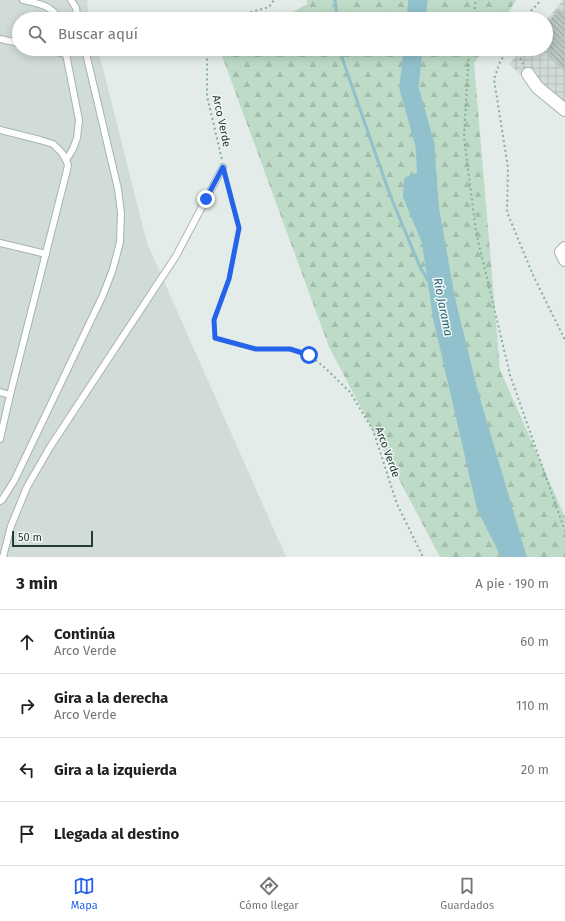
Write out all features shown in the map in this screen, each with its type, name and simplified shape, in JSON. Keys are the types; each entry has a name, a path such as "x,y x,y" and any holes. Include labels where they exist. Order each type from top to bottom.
{"street":[{"path":"528,74 537,86 565,110"},
{"path":"565,248 561,252 565,260"}],"lane":[{"path":"24,0 44,5 55,12"},
{"path":"71,0 77,12"},
{"path":"0,39 12,42"},
{"path":"66,160 73,149 77,138 79,120 67,56"},
{"path":"0,501 14,481 103,295 113,269 120,242 118,189 87,56"},
{"path":"0,130 53,144 62,153 68,165 0,439"},
{"path":"2,554 10,526 27,488 46,453 176,256 223,167"},
{"path":"0,243 46,254"},
{"path":"0,392 10,395"}],"path":[{"path":"253,12 269,8 274,0"},
{"path":"474,12 476,0"},
{"path":"530,12 541,0"},
{"name":"Arco Verde","path":"207,56 208,96 223,167 239,228 229,279 214,320 215,338 256,349 290,349 309,355 323,366 350,392 373,430 397,504 423,557"},
{"path":"469,56 464,137 476,232 510,375 565,531"},
{"path":"504,56 494,79 508,168 507,212 533,276 565,340"},
{"path":"519,56 528,74"}],"shaded area":[{"path":"0,0 88,0 87,5 88,12 12,12 12,56 100,56 147,243 286,557 0,557"},
{"path":"563,0 565,0 565,115 509,64 516,56 553,56 553,12"}],"green space":[{"path":"307,0 516,0 508,12 293,12 307,4"},
{"path":"222,56 479,56 474,63 500,370 565,517 565,557 440,557 329,347"}],"water":[{"path":"436,170 439,208 455,298 477,388 527,557 501,557 477,509 433,318 422,243 403,197 404,178 421,171"}],"building":[{"path":"559,9 565,14 565,36 553,50 553,16"},
{"path":"565,36 565,71 548,56 553,56 553,50"}],"waterway":[{"path":"335,0 336,12"},
{"name":"Río Jarama","path":"417,12 418,0"},
{"path":"341,56 390,195 420,267 429,282"},
{"name":"Río Jarama","path":"412,56 409,88 425,145 428,195"}],"route":[{"path":"206,199 223,167 239,228 229,279 214,320 215,338 256,349 290,349 309,355"}]}
